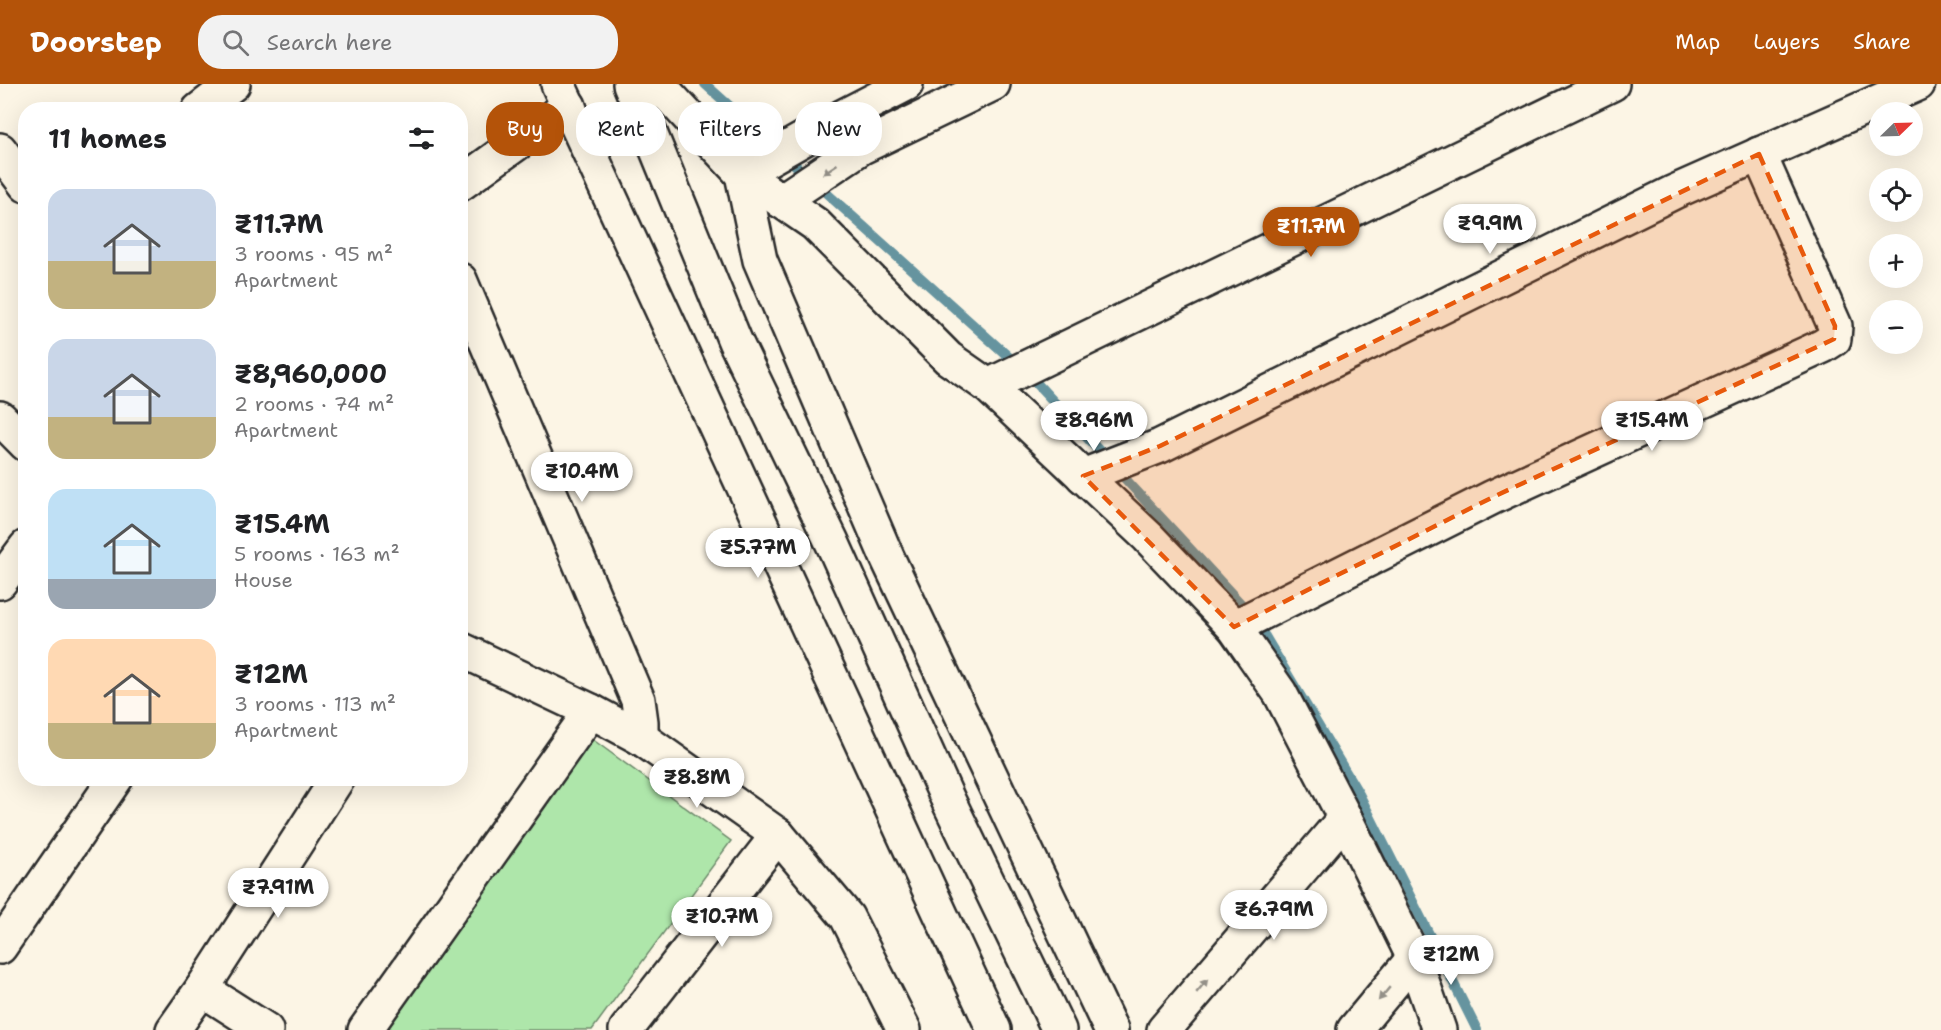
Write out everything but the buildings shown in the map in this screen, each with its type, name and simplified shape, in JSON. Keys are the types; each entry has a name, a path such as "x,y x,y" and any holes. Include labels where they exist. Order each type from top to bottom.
{"street":[{"path":"209,102 233,84"},
{"path":"630,84 735,340 832,542 949,802 1059,1030"},
{"path":"658,84 742,174 815,224 948,358 988,386 1148,537 1234,627 1280,693 1345,818 1414,958 1439,1030"},
{"path":"742,174 842,117 906,84"},
{"path":"781,201 860,148 993,84"},
{"path":"988,386 1612,84"},
{"path":"1083,476 1160,446 1674,192 1918,84"},
{"path":"468,177 563,95 993,1030"},
{"path":"0,150 18,174"},
{"path":"1234,627 1493,497 1834,339 1835,326 1759,154"},
{"path":"742,174 760,260 882,546 1111,1030"},
{"path":"468,299 638,700 641,738"},
{"path":"0,418 18,436"},
{"path":"0,582 18,558"},
{"path":"468,653 591,711 641,738 778,835 847,917 894,1024"},
{"path":"365,1030 591,711"},
{"path":"0,947 111,786"},
{"path":"173,1030 333,786"},
{"path":"1176,1025 1345,818"},
{"path":"626,1030 778,835"},
{"path":"1354,1030 1414,958"},
{"path":"202,989 266,1030"}],"highlighted area":[{"path":"1759,154 1835,326 1834,339 1493,497 1234,627 1083,476 1160,446"}],"green space":[{"path":"592,739 731,841 592,1030 387,1030"}],"waterway":[{"path":"705,84 1029,375 1254,618 1359,794 1477,1030"}]}
